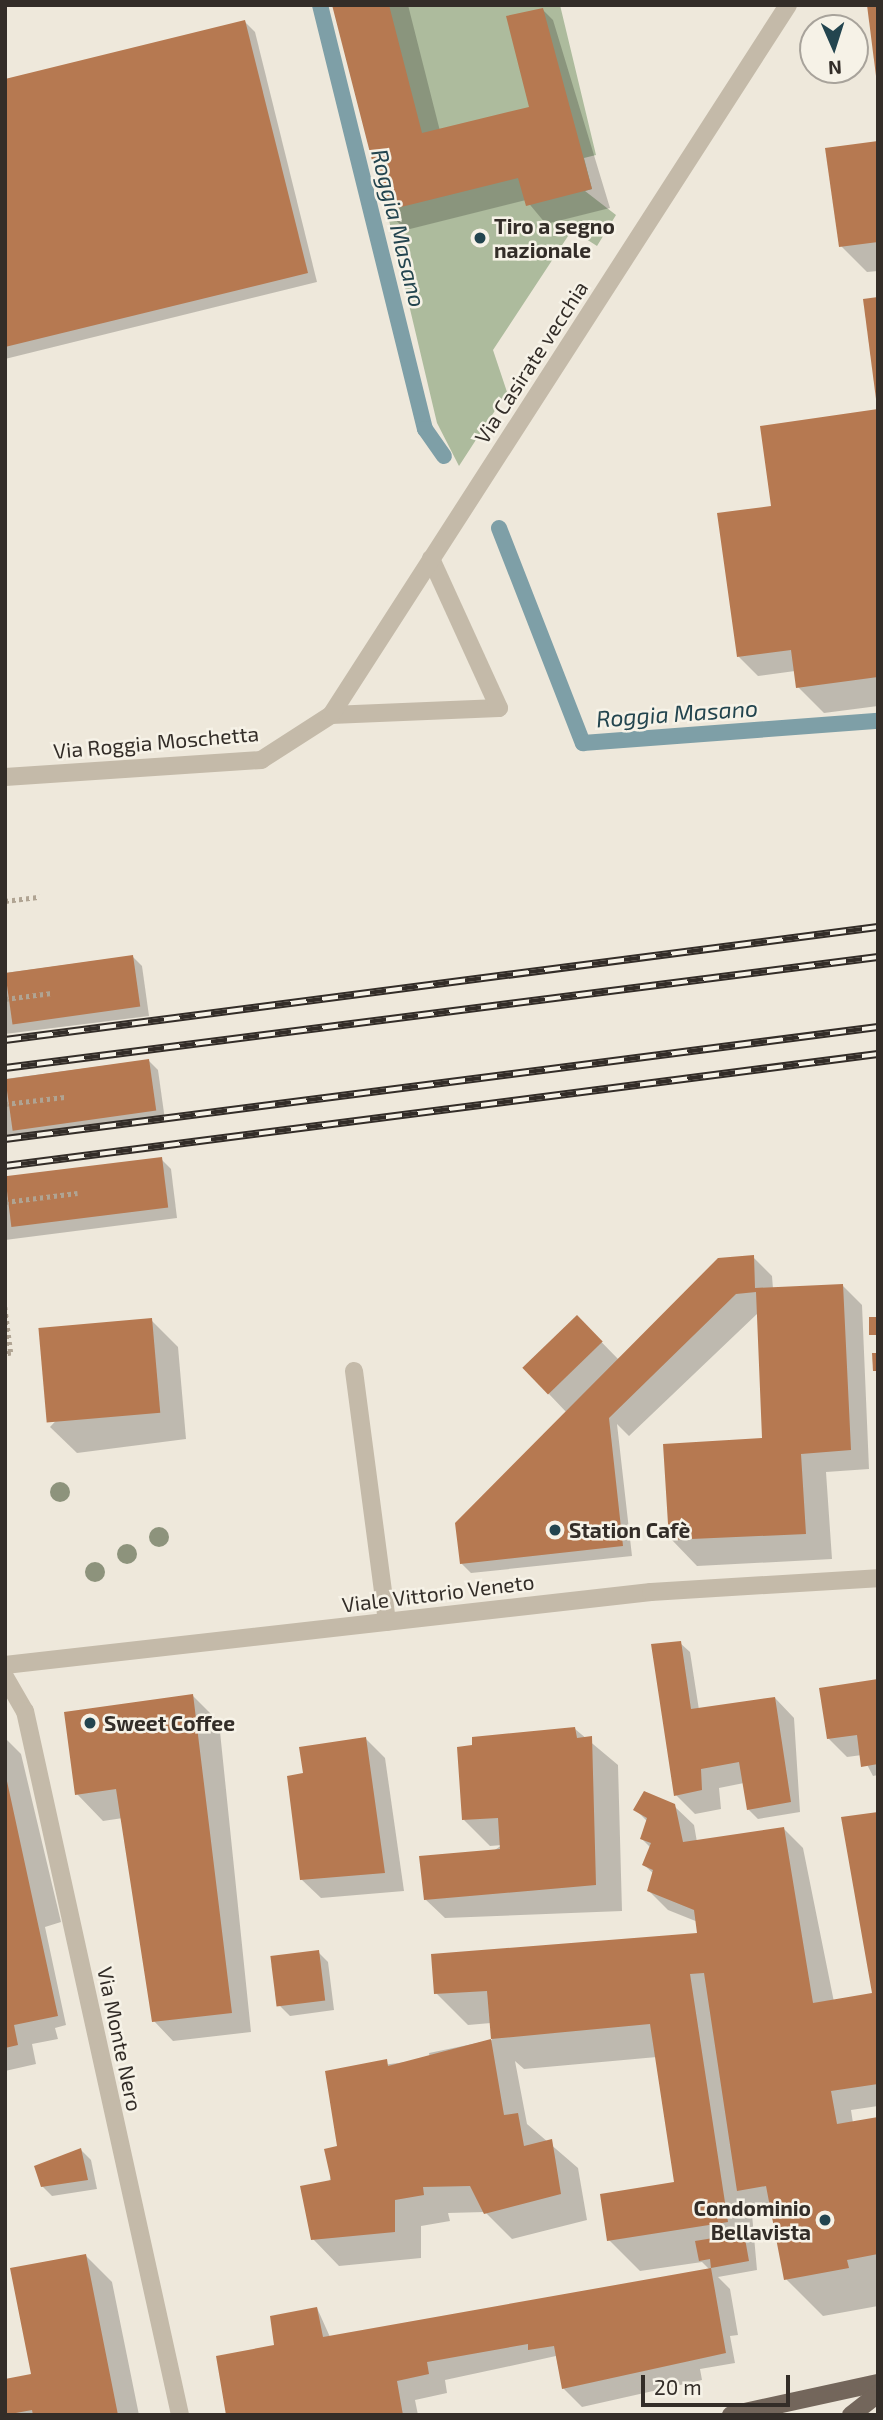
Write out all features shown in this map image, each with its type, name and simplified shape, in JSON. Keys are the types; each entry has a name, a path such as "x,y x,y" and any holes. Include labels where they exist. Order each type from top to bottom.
{"main road":[{"path":"731,2415 878,2383"},
{"path":"851,2415 878,2393"}],"street":[{"name":"Via Casirate vecchia","path":"306,737 331,715 788,5"},
{"path":"331,715 499,708 431,559"},
{"name":"Via Roggia Moschetta","path":"5,777 261,760 306,737"},
{"path":"354,1371 387,1622"},
{"name":"Viale Vittorio Veneto","path":"5,1665 651,1592 878,1578"},
{"name":"Via Monte Nero","path":"5,1677 25,1711 180,2415"}],"path":[{"path":"5,901 40,897"},
{"path":"5,999 52,993"},
{"path":"5,1104 65,1097"},
{"path":"5,1202 77,1193"},
{"path":"5,1307 11,1353 5,1354"}],"green space":[{"name":"Tiro a segno nazionale","path":"338,5 560,5 596,155 584,158 592,189 585,191 616,215 597,246 572,230 493,350 507,392 459,466 437,423"}],"building":[{"path":"332,5 389,5 422,133 529,107 506,16 543,8 592,189 526,206 518,178 385,211"},
{"path":"867,5 878,5 878,76 876,76"},
{"path":"245,20 308,273 5,347 5,79"},
{"path":"878,141 878,242 839,247 825,148"},
{"path":"878,297 878,399 876,399 863,299"},
{"path":"878,409 878,677 796,688 791,650 737,657 717,513 771,506 760,426"},
{"path":"133,955 140,1006 12,1024 5,973"},
{"path":"149,1059 156,1110 13,1131 5,1079"},
{"path":"162,1157 168,1208 11,1227 5,1176"},
{"path":"754,1255 755,1288 843,1284 851,1450 801,1454 806,1534 669,1540 663,1444 762,1438 756,1292 736,1294 609,1418 623,1546 460,1564 455,1523 718,1258"},
{"path":"577,1315 603,1342 548,1394 522,1368"},
{"path":"869,1317 878,1317 878,1335 869,1335"},
{"path":"152,1318 160,1413 47,1423 38,1328"},
{"path":"872,1353 878,1353 878,1371 873,1371"},
{"path":"681,1641 691,1709 775,1697 791,1802 747,1810 739,1762 701,1769 702,1790 674,1796 651,1644"},
{"path":"878,1679 878,1764 861,1767 857,1735 827,1739 819,1688"},
{"path":"193,1694 232,2013 152,2022 116,1789 75,1795 64,1712"},
{"path":"575,1727 577,1738 592,1736 596,1885 424,1900 419,1856 500,1849 498,1818 462,1820 457,1747 472,1745 472,1737"},
{"path":"366,1737 385,1873 300,1880 287,1776 303,1773 299,1747"},
{"path":"5,1772 58,2016 14,2025 18,2045 5,2048"},
{"path":"644,1791 675,1804 683,1842 784,1827 813,2003 872,1993 841,1817 878,1812 878,2084 831,2091 837,2124 878,2117 878,2254 847,2260 849,2268 784,2280 766,2186 737,2191 704,1973 690,1974 728,2222 607,2241 600,2194 674,2182 650,2024 491,2039 487,1991 434,1994 431,1954 697,1933 694,1910 647,1891 653,1870 642,1865 651,1843 640,1839 647,1818 633,1810"},
{"path":"319,1950 325,2001 277,2007 270,1956"},
{"path":"491,2039 504,2115 518,2113 524,2146 552,2139 561,2194 484,2214 470,2186 423,2187 424,2195 395,2200 395,2232 311,2240 300,2186 331,2180 324,2149 337,2146 325,2071 387,2059 388,2066"},
{"path":"81,2148 88,2180 41,2187 34,2166"},
{"path":"744,2233 749,2261 711,2268 710,2259 699,2261 695,2241"},
{"path":"86,2254 118,2415 33,2415 32,2410 5,2415 5,2379 31,2374 10,2268"},
{"path":"711,2268 726,2353 562,2389 554,2346 528,2350 528,2344 427,2362 429,2374 397,2381 403,2415 226,2415 216,2356 274,2345 270,2316 317,2307 323,2337"}],"waterway":[{"name":"Roggia Masano","path":"320,5 425,429 444,456"},
{"name":"Roggia Masano","path":"499,528 583,743 878,721"}],"railway":[{"path":"5,1040 878,927"},
{"path":"5,1068 878,957"},
{"path":"5,1139 878,1027"},
{"path":"5,1166 878,1054"}],"place":[{"name":"Tiro a segno nazionale","path":"480,238"},
{"name":"Station Cafè","path":"555,1530"},
{"name":"Sweet Coffee","path":"90,1723"},
{"name":"Condominio Bellavista","path":"825,2220"}]}
